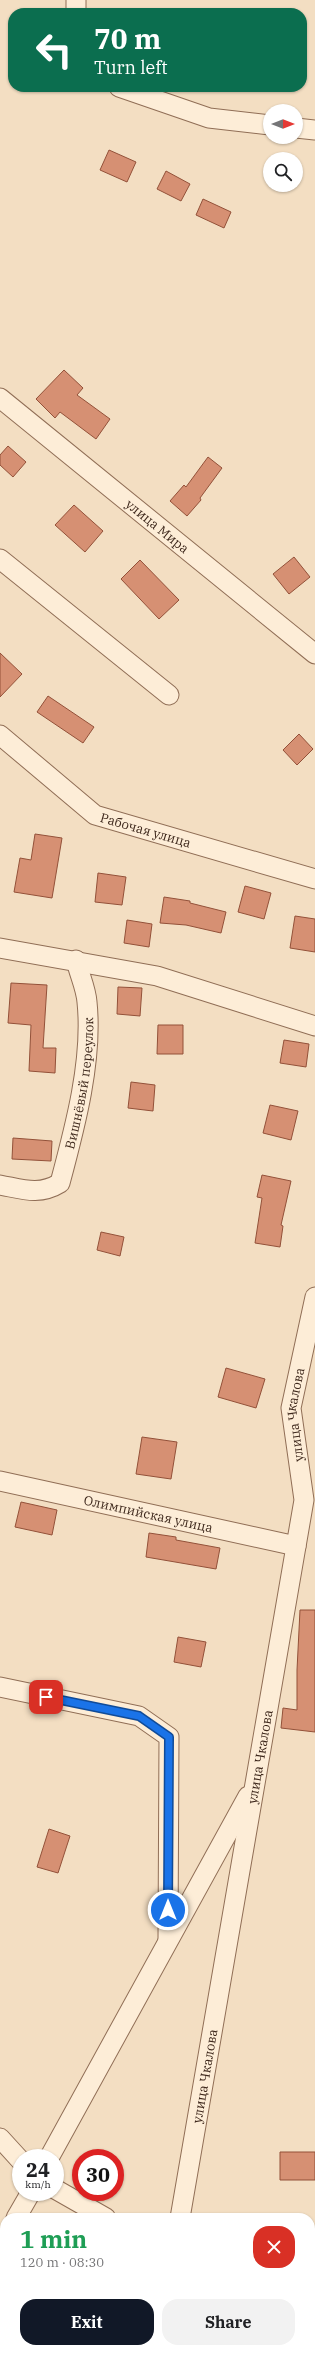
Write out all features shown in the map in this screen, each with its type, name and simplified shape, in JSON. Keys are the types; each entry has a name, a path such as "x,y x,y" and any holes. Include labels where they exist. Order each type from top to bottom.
{"street":[{"path":"134,92 209,118 263,124"},
{"path":"303,129 315,130"},
{"name":"улица Мира","path":"0,398 315,654"},
{"path":"0,558 169,695"},
{"name":"Рабочая улица","path":"0,735 95,815 315,879"},
{"path":"0,948 76,960 157,976 315,1026"},
{"name":"Вишнёвый переулок","path":"0,1184 38,1192 49,1190 60,1183 71,1142 86,1064 87,1001 76,960"},
{"name":"улица Чкалова","path":"181,2213 304,1500 291,1408 315,1297"},
{"name":"Олимпийская улица","path":"0,1481 296,1546"},
{"path":"0,1687 139,1716 169,1737 168,1942"},
{"path":"54,2149 256,1782"},
{"path":"0,2138 12,2151"},
{"path":"64,2194 97,2213"},
{"path":"19,2213 26,2201"}],"building":[{"path":"109,150 136,162 127,182 100,170"},
{"path":"166,171 190,184 181,201 157,189"},
{"path":"203,199 231,212 224,228 196,215"},
{"path":"64,370 83,388 77,395 110,419 96,439 60,412 55,418 36,399"},
{"path":"8,446 26,462 13,477 0,465 0,455"},
{"path":"208,457 222,468 200,498 201,500 187,516 170,501 184,485 186,487"},
{"path":"74,505 103,531 85,552 55,525"},
{"path":"294,557 310,577 289,594 273,574"},
{"path":"140,560 179,600 159,619 121,579"},
{"path":"0,653 22,674 0,697"},
{"path":"48,696 94,727 83,743 37,712"},
{"path":"299,734 313,749 297,765 283,750"},
{"path":"35,834 62,838 52,898 14,892 20,858 31,860"},
{"path":"98,873 126,877 122,905 95,902"},
{"path":"245,886 271,893 264,919 238,912"},
{"path":"164,897 190,901 190,903 226,912 221,933 186,925 160,923"},
{"path":"295,916 315,919 315,952 290,948"},
{"path":"127,920 152,924 149,947 124,943"},
{"path":"11,983 47,985 43,1048 56,1048 55,1073 29,1071 31,1025 8,1023"},
{"path":"118,987 142,988 140,1016 117,1014"},
{"path":"158,1025 183,1025 183,1054 157,1054"},
{"path":"284,1040 309,1044 306,1067 280,1063"},
{"path":"131,1082 155,1085 153,1111 128,1108"},
{"path":"270,1105 298,1111 291,1140 263,1133"},
{"path":"13,1138 52,1141 51,1161 12,1159"},
{"path":"262,1175 291,1181 281,1225 283,1226 280,1247 255,1243 262,1198 257,1197"},
{"path":"101,1232 124,1237 120,1256 97,1250"},
{"path":"226,1368 265,1379 256,1408 218,1397"},
{"path":"142,1437 177,1442 171,1479 136,1474"},
{"path":"21,1502 57,1510 52,1535 15,1527"},
{"path":"149,1533 176,1537 176,1540 220,1548 216,1569 146,1557"},
{"path":"300,1610 315,1610 315,1732 281,1728 283,1708 297,1710"},
{"path":"178,1637 206,1642 201,1667 174,1662"},
{"path":"49,1829 70,1836 58,1873 37,1867"},
{"path":"280,2152 315,2152 315,2180 280,2180"}],"route":[{"path":"46,1697 139,1716 169,1737 168,1910"}]}
